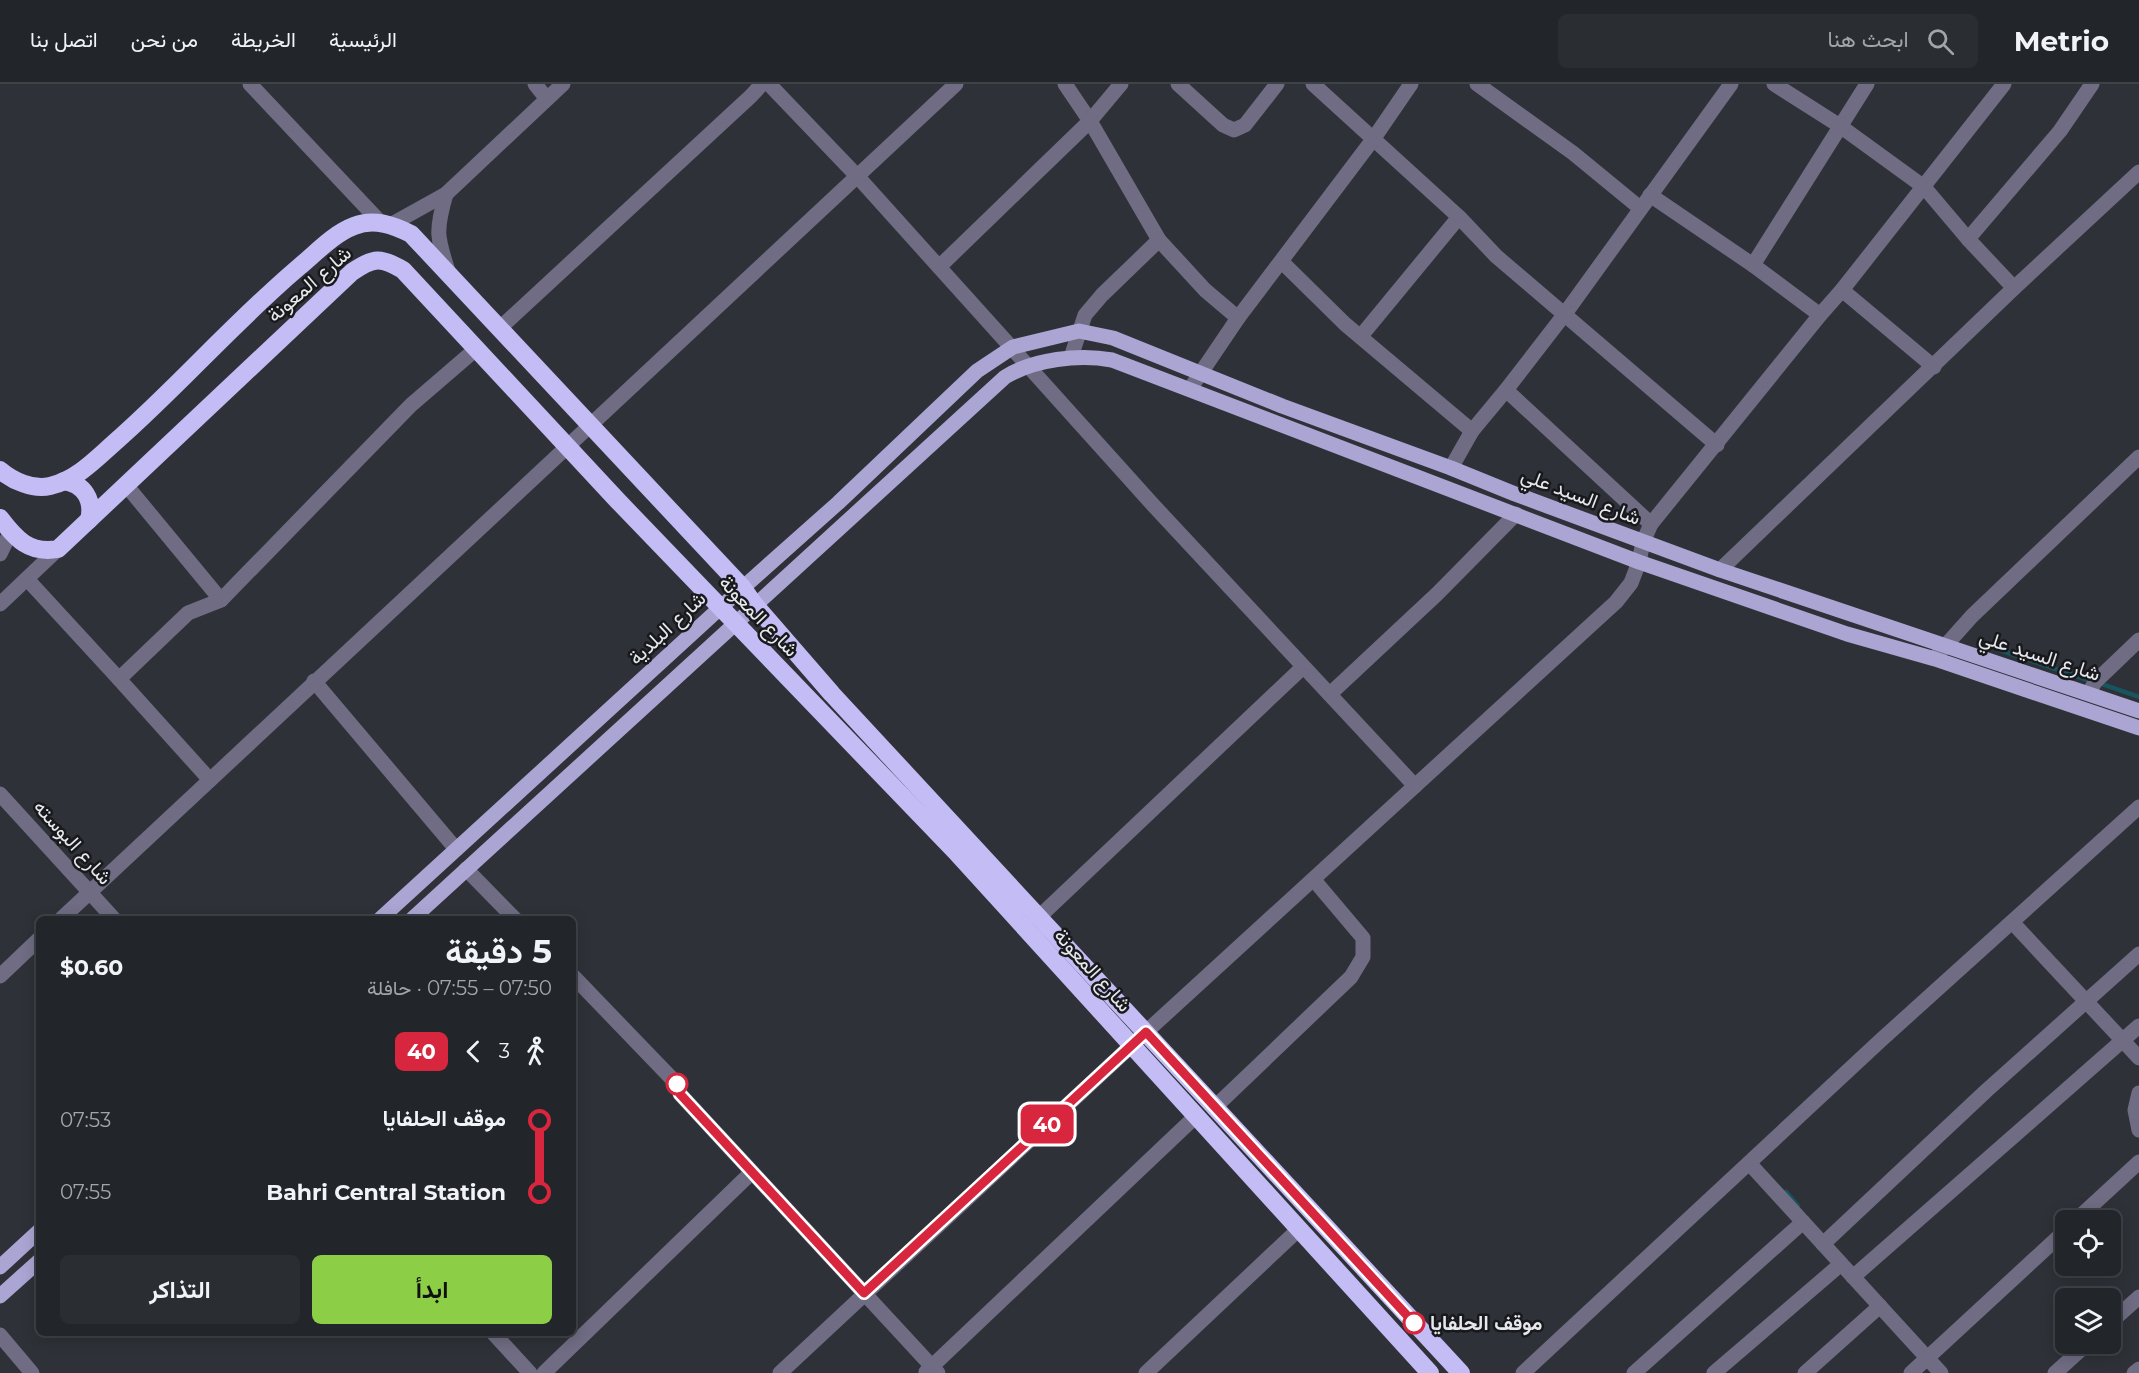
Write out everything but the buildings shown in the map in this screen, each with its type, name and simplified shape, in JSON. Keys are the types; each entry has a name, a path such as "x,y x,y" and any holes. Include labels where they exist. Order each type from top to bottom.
{"highway":[{"name":"شارع المعونة","path":"64,482 77,474 138,422 287,278 336,236 354,226 368,223 387,224 411,234 742,587 832,694 1461,1373"},
{"name":"شارع المعونة","path":"58,549 352,272 366,262 377,260 386,261 403,270 720,608 955,850 1430,1373"},
{"path":"0,470 11,478 40,487 64,482 76,485 87,494 91,507 89,520"},
{"path":"5,525 32,548 45,551 58,549"}],"main road":[{"name":"شارع السيد علي","path":"1012,347 1079,331 1113,338 1282,406 1720,570 2139,711"},
{"name":"شارع البلدية","path":"383,916 742,587 838,503 977,371 1012,347"},
{"name":"شارع السيد علي","path":"1030,367 1071,357 1112,360 1639,562 1847,634 1935,659 2139,728"},
{"name":"شارع البلدية","path":"415,916 734,622 1005,377 1018,369 1030,367"},
{"path":"838,503 851,518"},
{"path":"0,1266 36,1234"},
{"path":"0,1296 36,1264"}],"street":[{"path":"250,84 387,224 446,194 563,84"},
{"path":"535,84 547,99"},
{"path":"500,328 762,84"},
{"path":"769,84 858,177 1302,667 1415,786"},
{"path":"64,916 956,84"},
{"path":"1065,84 1090,121 1159,240 1204,290 1238,318"},
{"path":"939,267 1090,121 1121,84"},
{"path":"1178,84 1223,125 1234,130 1245,125 1276,84"},
{"path":"1313,84 1459,217 1496,256 1717,445"},
{"path":"1190,389 1238,318 1374,138 1411,84"},
{"path":"1477,84 1573,153 1640,208"},
{"path":"1451,468 1472,430 1564,315 1731,84"},
{"path":"1774,84 1840,126 1924,187 2014,288"},
{"path":"1754,265 1867,84"},
{"path":"780,1373 1146,1032 1616,602 1631,583 1651,524 1842,290 2004,84"},
{"path":"1968,239 2060,131 2092,84"},
{"path":"1720,570 2014,288 2139,172"},
{"path":"446,194 439,218 437,240 449,274"},
{"path":"1650,195 1754,265 1820,315"},
{"path":"1361,336 1459,217"},
{"path":"1071,357 1085,315 1102,295 1159,240"},
{"path":"1282,262 1345,324 1472,430"},
{"path":"1842,290 1934,367"},
{"path":"119,680 188,613 221,600 411,405 476,349"},
{"path":"1506,390 1651,524"},
{"path":"1935,659 1972,616 2139,457"},
{"path":"126,485 221,600"},
{"path":"1330,694 1437,594 1516,514"},
{"path":"0,554 5,525"},
{"path":"0,604 58,549"},
{"path":"27,579 210,780"},
{"path":"2089,693 2095,682 2139,640"},
{"path":"1039,917 1302,667"},
{"path":"314,681 456,849"},
{"name":"شارع البوسته","path":"0,794 111,916"},
{"path":"1523,1373 1881,1040 2139,807"},
{"path":"466,869 512,916"},
{"path":"1215,1107 1351,977 1363,957 1363,938 1314,880"},
{"path":"2012,922 2139,1058"},
{"path":"0,976 36,942"},
{"path":"1823,1244 1986,1091 2139,954"},
{"path":"576,986 677,1084 680,1094 864,1293 931,1371 1196,1116"},
{"path":"1853,1277 2139,1026"},
{"path":"2139,1093 2135,1110 2139,1130"},
{"path":"2087,1210 2139,1162"},
{"path":"1749,1163 1941,1373"},
{"path":"544,1373 752,1172"},
{"path":"1634,1373 1803,1222"},
{"path":"1146,1373 1299,1229"},
{"path":"1911,1373 2055,1240"},
{"path":"1714,1373 1841,1264"},
{"path":"2121,1313 2139,1297"},
{"path":"1805,1373 1880,1306"},
{"path":"0,1335 32,1373"},
{"path":"496,1336 530,1373"},
{"path":"2055,1373 2076,1354"},
{"path":"2134,1373 2139,1369"}],"waterway":[{"path":"1997,649 2091,681"},
{"path":"2099,683 2139,697"},
{"path":"1786,1192 1798,1206"}],"bus line":[{"name":"40","path":"677,1084 680,1094 864,1293 1146,1032 1414,1323"}],"place":[{"name":"موقف الحلفايا","path":"1414,1323"}]}
